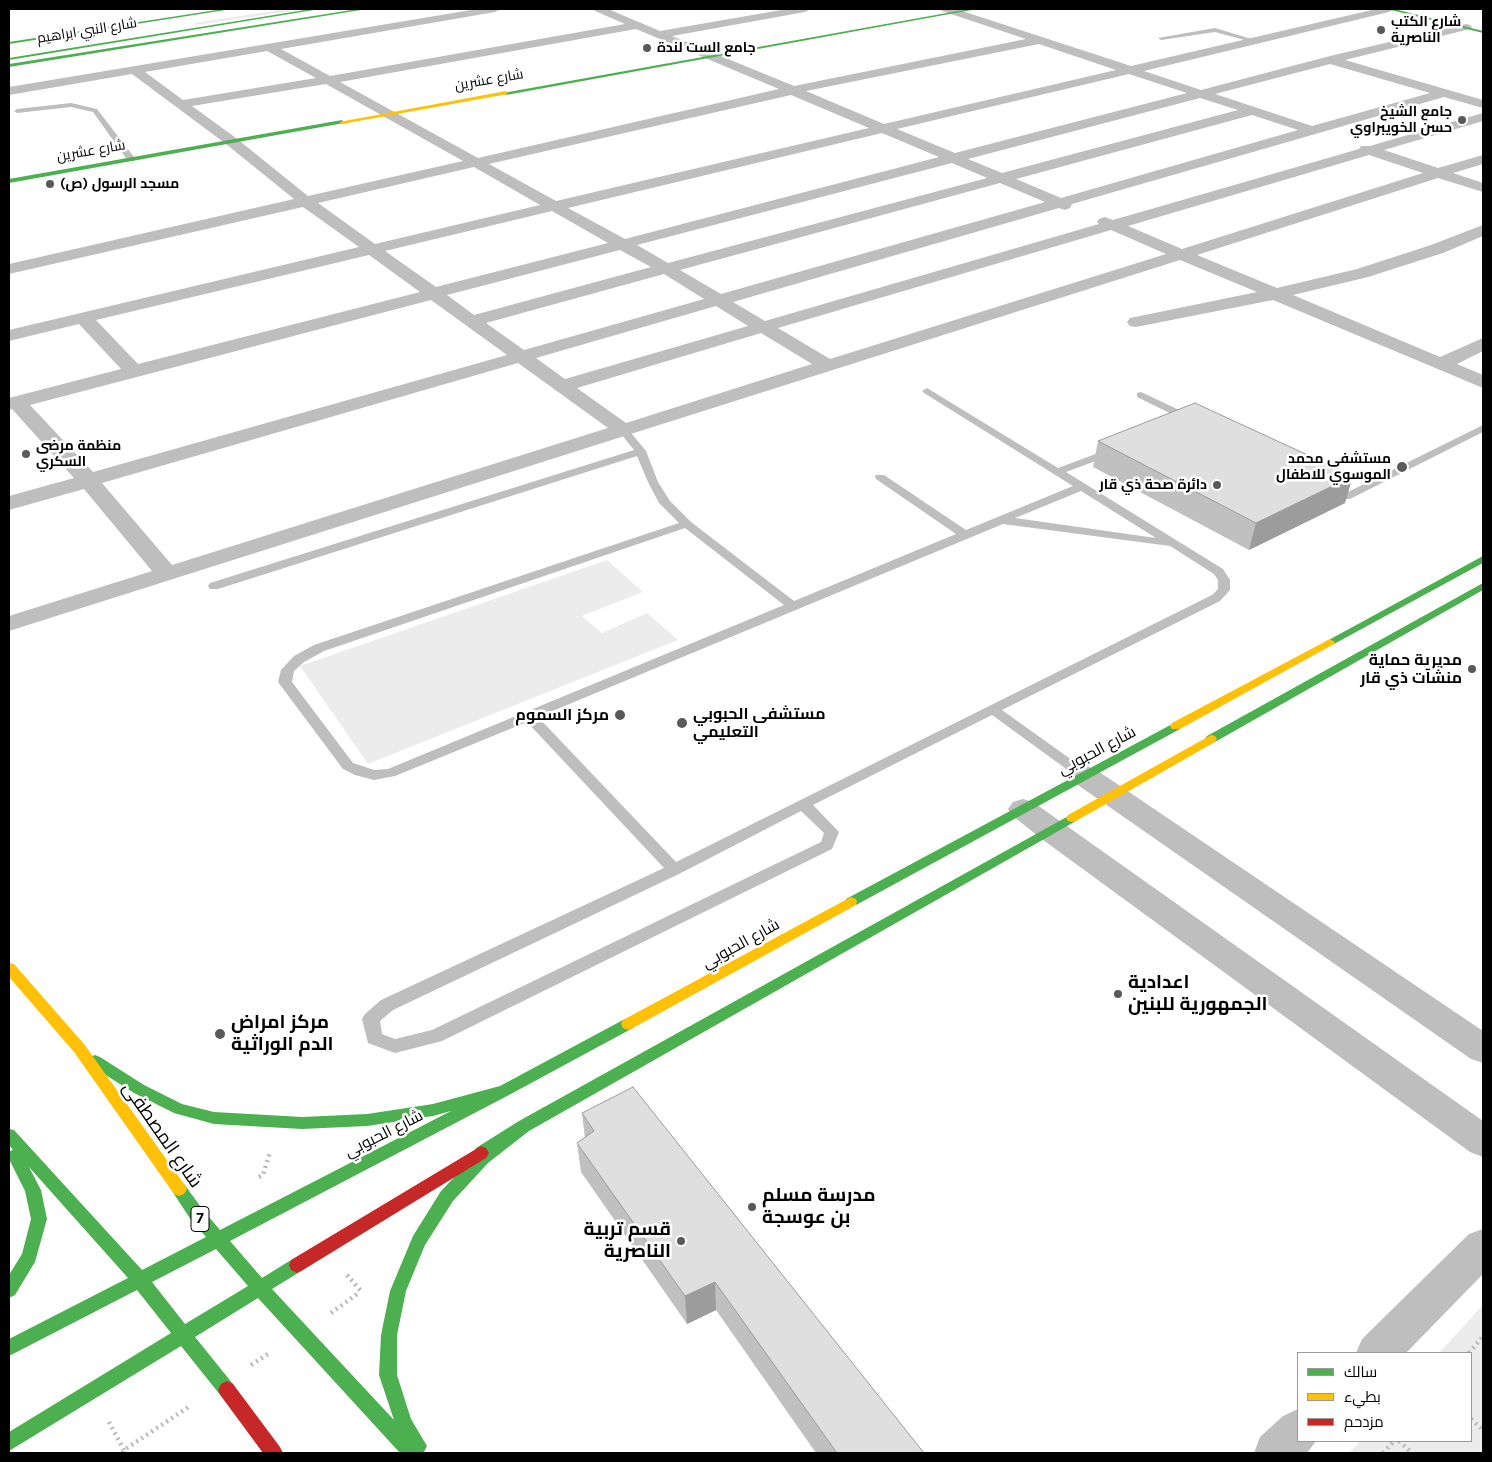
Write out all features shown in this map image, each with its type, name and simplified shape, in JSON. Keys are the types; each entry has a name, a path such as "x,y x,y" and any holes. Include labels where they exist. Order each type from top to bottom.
{"main road":[{"path":"9,43 227,9 265,9"},
{"name":"شارع النبي ابراهيم","path":"9,49 265,9"},
{"name":"شارع النبي ابراهيم","path":"9,58 318,9"},
{"path":"9,66 365,9"},
{"name":"شارع عشرين","path":"9,181 952,10 975,9"},
{"path":"1389,9 1479,27"},
{"path":"1413,9 1479,27"},
{"path":"52,43 62,50"},
{"name":"شارع الحبوبي","path":"9,1348 504,1091 1483,559"},
{"path":"9,1442 524,1126 1483,586"},
{"name":"شارع المصطفى","path":"9,968 79,1048 197,1215 219,1238 260,1288 412,1453"},
{"path":"79,1048 108,1071 139,1089 178,1109 214,1118 302,1123 367,1120 433,1110 504,1091"},
{"path":"422,1453 404,1424 388,1375 389,1335 398,1291 419,1241 447,1196 483,1158 524,1126"},
{"path":"9,1135 80,1210 123,1259 274,1453"},
{"path":"9,1146 33,1190 39,1219 29,1257 9,1290"}],"street":[{"path":"9,91 495,9"},
{"path":"602,10 622,9"},
{"path":"661,34 805,9"},
{"path":"1284,40 1389,9"},
{"path":"602,10 1483,382"},
{"path":"952,10 1483,188"},
{"path":"180,104 639,25"},
{"path":"1302,52 1357,53 1479,27"},
{"path":"9,269 794,90 1041,40"},
{"path":"9,335 1254,40 1311,40"},
{"path":"269,47 665,268 828,366"},
{"path":"167,574 88,480 12,403 1201,94 1330,53 1444,93 1483,104"},
{"path":"1357,53 1384,61"},
{"path":"134,70 231,141 305,201 370,249 623,430"},
{"path":"9,502 1444,93"},
{"path":"471,321 1251,111"},
{"path":"561,386 1483,117"},
{"path":"9,624 1483,159"},
{"path":"1136,322 1275,294 1362,273 1437,249 1483,230"},
{"path":"83,317 134,371"},
{"path":"1441,364 1483,344"},
{"path":"1085,776 1483,1049"},
{"path":"1023,809 1483,1141"},
{"path":"1378,1352 1483,1247"},
{"path":"1276,1453 1297,1433"}],"lane":[{"path":"1161,38 1215,30 1254,40"},
{"path":"17,111 70,105 96,110 131,159"},
{"path":"803,804 832,832 827,845 436,1036 395,1046 374,1038 371,1019 387,1005 674,870 803,804 992,709 1216,598 1224,590 1224,580 1219,572 927,391"},
{"path":"1141,395 1197,422 1175,427"},
{"path":"1321,484 1346,497 1483,428"},
{"path":"623,430 641,451 653,482 665,502 687,524 792,606"},
{"path":"1057,472 1121,448"},
{"path":"214,586 641,451"},
{"path":"880,477 965,535"},
{"path":"687,524 319,648 299,659 288,670 286,682 348,766 360,772 374,775 390,773 1081,486"},
{"path":"1001,520 1175,544"},
{"path":"992,709 1085,776"},
{"path":"528,715 674,870"}],"path":[{"path":"1470,1352 1483,1336"},
{"path":"1472,1420 1483,1430"},
{"path":"1383,1453 1393,1442"},
{"path":"1400,1442 1412,1453"}],"shaded area":[{"path":"286,9 304,9 197,25 194,23"},
{"path":"607,560 643,592 582,616 602,633 647,613 678,640 368,764 300,666"},
{"path":"1483,1305 1483,1453 1349,1453 1359,1442 1472,1442 1472,1352 1440,1352"}],"building":[{"path":"1195,403 1353,476 1256,523 1098,441"},
{"name":"قسم تربية الناصرية","path":"633,1087 924,1453 837,1453 715,1282 685,1296 577,1143 594,1131 582,1113"}],"traffic: fast":[{"path":"9,43 230,9"},
{"path":"9,59 318,9"},
{"path":"9,66 365,9"},
{"path":"506,93 975,9"},
{"path":"1389,9 1483,32"},
{"path":"9,181 342,122"},
{"path":"1330,642 1483,559"},
{"path":"1211,739 1483,586"},
{"path":"851,902 1176,726"},
{"path":"481,1153 524,1126 1072,818"},
{"path":"9,1348 504,1091 628,1024"},
{"path":"95,1061 139,1089 179,1109 214,1118 302,1123 367,1120 433,1110 504,1091"},
{"path":"418,1446 404,1424 388,1375 389,1335 398,1291 419,1241 447,1196 483,1158 524,1126"},
{"path":"9,1135 123,1259 227,1390"},
{"path":"9,1290 29,1257 39,1219 33,1190 15,1156"},
{"path":"179,1189 197,1215 260,1288 412,1453"},
{"path":"9,1442 297,1265"}],"traffic: slow":[{"path":"342,122 506,93"},
{"path":"1176,726 1330,642"},
{"path":"1072,818 1211,739"},
{"path":"628,1024 851,902"},
{"path":"9,968 79,1048 179,1189"}],"traffic: jam":[{"path":"297,1265 481,1153"},
{"path":"227,1390 274,1453"}],"place":[{"name":"شارع الكتب الناصرية","path":"1381,30"},
{"name":"جامع الست لندة","path":"647,48"},
{"name":"جامع الشيخ حسن الخويبراوي","path":"1462,120"},
{"name":"مسجد الرسول (ص)","path":"50,184"},
{"name":"منظمة مرضى السكري","path":"26,454"},
{"name":"مستشفى محمد الموسوي للاطفال","path":"1402,467"},
{"name":"دائرة صحة ذي قار","path":"1217,485"},
{"name":"مديرية حماية منشآت ذي قار","path":"1472,669"},
{"name":"مركز السموم","path":"620,715"},
{"name":"مستشفى الحبوبي التعليمي","path":"682,723"},
{"name":"اعدادية الجمهورية للبنين","path":"1118,994"},
{"name":"مركز امراض الدم الوراثية","path":"220,1034"},
{"name":"مدرسة مسلم بن عوسجة","path":"752,1207"},
{"name":"قسم تربية الناصرية","path":"681,1241"}]}
